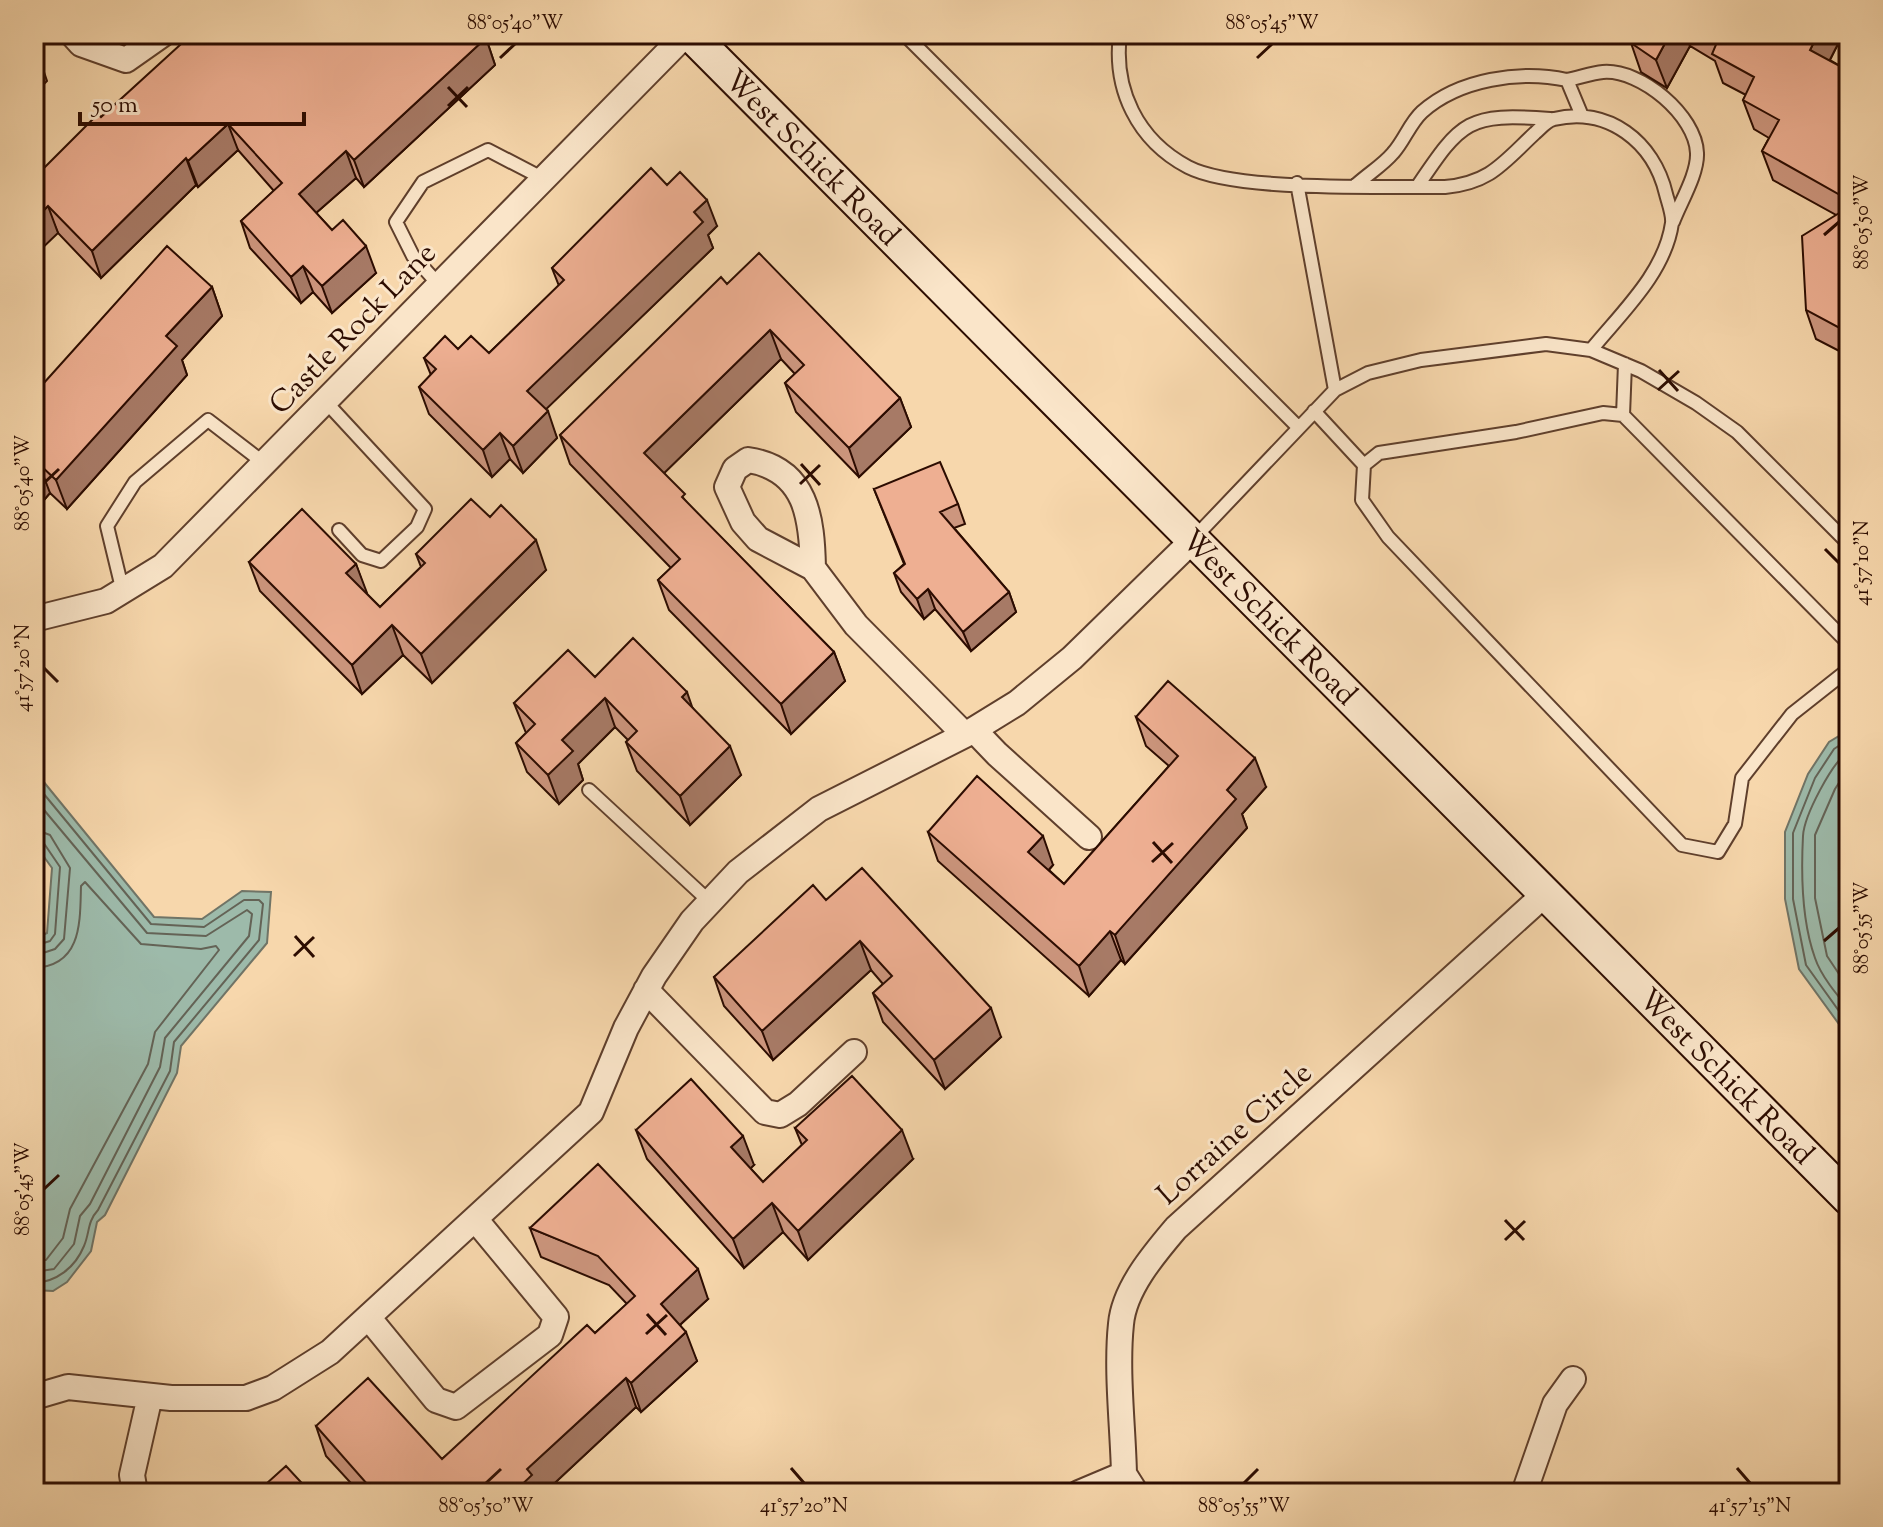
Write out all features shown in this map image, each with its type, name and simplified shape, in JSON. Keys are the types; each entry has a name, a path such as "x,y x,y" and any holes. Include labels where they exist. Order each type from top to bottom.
{"street":[{"path":"72,34 81,44 126,60 163,34"},
{"name":"Castle Rock Lane","path":"34,619 106,601 163,566 688,34"},
{"name":"West Schick Road","path":"688,34 1849,1199"},
{"path":"34,1397 68,1387 150,1396 246,1398 303,1371 368,1317 591,1112 626,1028 646,990 692,921 738,872 819,809 970,732 1017,703 1072,658 1193,540"},
{"path":"813,568 856,625 970,732 1089,837"},
{"name":"Lorraine Circle","path":"1130,1483 1121,1322 1137,1281 1156,1252 1176,1228 1545,894"},
{"path":"646,990 765,1112 780,1115 798,1104 854,1052"},
{"path":"368,1317 436,1400 456,1407 550,1335 556,1317 475,1219"},
{"path":"1524,1493 1555,1404 1573,1379"},
{"path":"135,1493 132,1475 150,1396"},
{"path":"1079,1493 1130,1483"}],"lane":[{"path":"904,34 1298,427"},
{"path":"1120,34 1119,81 1130,112 1152,138 1188,167 1233,181 1417,187 1473,185 1494,173 1550,119"},
{"path":"1356,185 1394,152 1421,113 1466,88 1507,76 1541,75 1567,80 1605,71 1637,81 1674,104 1695,132 1698,157 1652,275 1591,350"},
{"path":"1567,80 1582,116"},
{"path":"1417,187 1445,145 1463,126 1488,117 1550,119 1582,116 1621,126 1650,152 1663,181 1673,222"},
{"path":"439,285 413,256 396,222 423,182 488,150 544,179"},
{"path":"1297,183 1335,390"},
{"path":"1193,540 1335,390 1368,373 1421,360 1546,344 1591,350 1625,364 1696,403 1737,432 1849,544"},
{"path":"1623,415 1625,364"},
{"path":"325,401 425,509 417,527 381,561 362,555 339,530"},
{"path":"1314,411 1364,465 1362,500 1388,537 1682,845 1718,852 1735,824 1742,778 1792,714 1849,669"},
{"path":"1364,465 1379,453 1516,432 1603,413 1623,415 1849,644"},
{"path":"123,592 107,526 135,482 208,420 264,463"},
{"path":"589,790 710,902"}],"water":[{"path":"1849,730 1849,1038 1799,969 1785,899 1785,832 1808,774 1829,742"},
{"path":"34,770 154,917 202,919 242,891 271,892 267,943 181,1046 177,1073 105,1215 97,1222 91,1251 67,1282 53,1291 34,1290 34,939 47,933 52,868 34,843"}],"building":[{"path":"192,34 482,34 486,38 354,160 346,151 299,194 332,230 343,220 366,246 322,286 303,266 291,277 241,221 282,183 228,124 188,161 186,158 92,251 48,206 34,220 34,178 98,114 101,117"},
{"path":"1636,34 1670,34 1656,60 1631,43"},
{"path":"1707,34 1818,34 1810,50 1849,71 1849,200 1762,151 1779,120 1743,100 1754,77 1712,54 1718,40"},
{"path":"651,168 667,185 680,172 707,200 694,212 703,222 527,391 548,411 513,446 500,433 483,450 419,387 436,369 424,358 445,336 458,349 471,336 489,353 564,280 552,268"},
{"path":"1849,207 1849,333 1806,310 1802,236"},
{"path":"167,246 212,287 166,336 177,346 56,480 39,464 34,470 34,394"},
{"path":"759,253 900,398 849,448 785,383 804,365 770,330 644,453 685,494 682,497 834,652 781,704 658,580 680,559 560,435 721,277 727,284"},
{"path":"940,462 958,504 940,512 1009,592 963,632 928,589 917,599 894,573 905,564 874,489"},
{"path":"471,499 490,517 501,505 536,540 421,654 392,625 352,665 249,562 302,509 356,564 346,573 380,607 425,563 416,554"},
{"path":"633,638 687,692 682,697 730,746 680,796 626,742 637,731 605,698 562,740 573,751 548,775 516,743 535,724 514,703 568,650 595,677"},
{"path":"1168,681 1255,758 1227,790 1236,799 1115,935 1110,931 1079,966 928,832 977,776 1043,836 1028,852 1064,884 1178,756 1136,717"},
{"path":"862,868 991,1008 934,1060 873,993 892,976 860,941 762,1031 714,977 813,885 826,900"},
{"path":"852,1076 902,1130 798,1231 772,1203 733,1239 636,1130 691,1079 743,1136 731,1147 763,1182 807,1140 795,1128"},
{"path":"598,1164 698,1269 661,1304 686,1332 631,1383 626,1378 527,1469 532,1475 513,1493 375,1493 316,1426 368,1378 442,1459 587,1325 595,1333 635,1296 598,1256 530,1228"},
{"path":"286,1466 311,1493 256,1493"}]}
